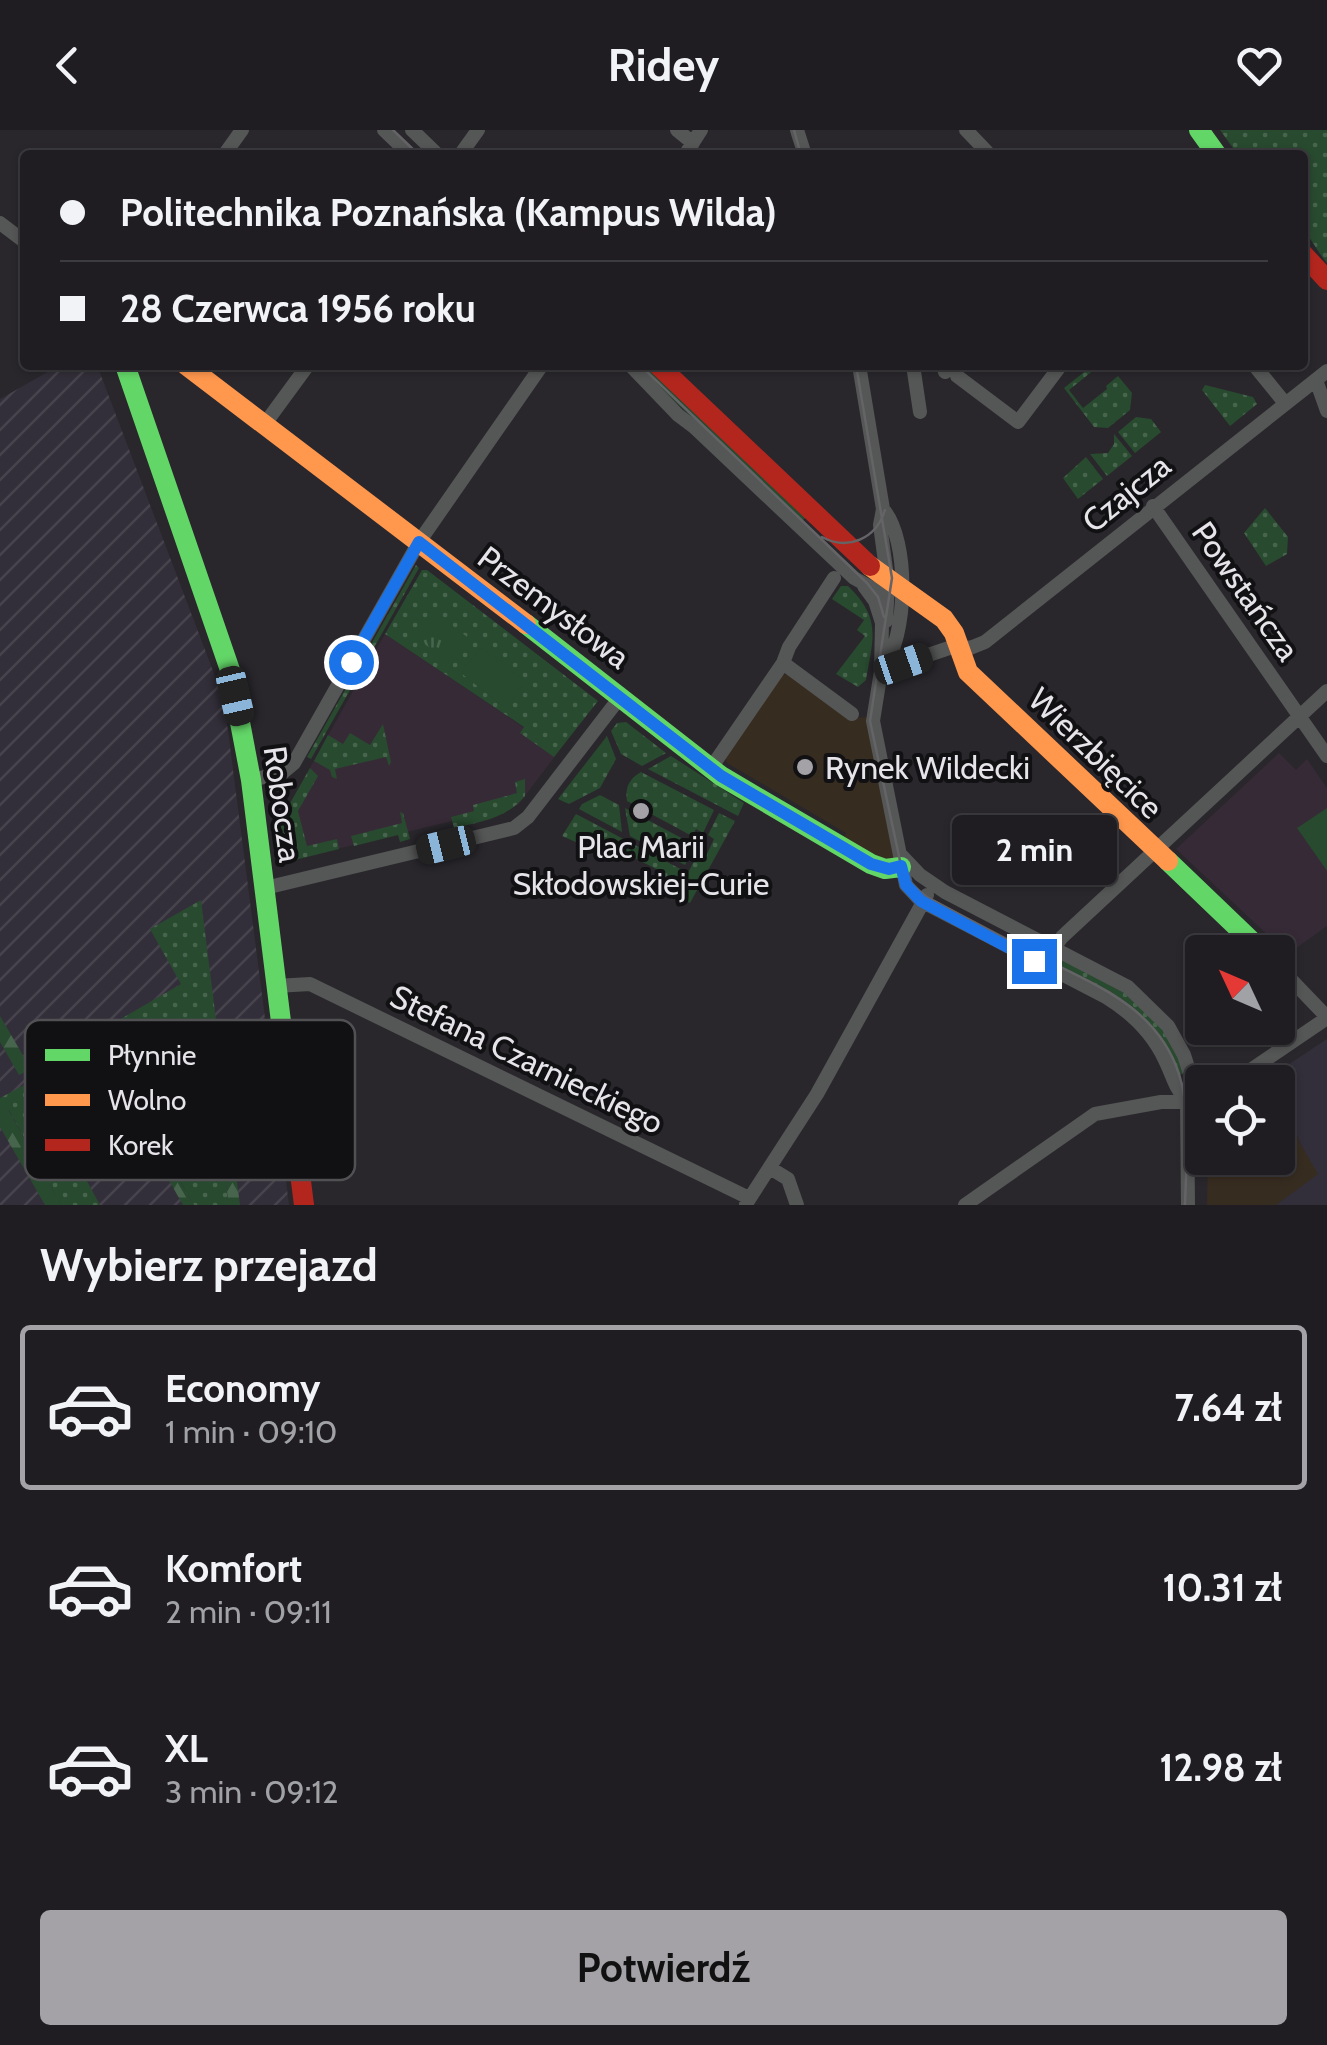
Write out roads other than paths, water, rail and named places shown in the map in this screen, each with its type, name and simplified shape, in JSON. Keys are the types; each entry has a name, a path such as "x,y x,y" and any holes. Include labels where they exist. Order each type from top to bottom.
{"street":[{"path":"384,130 405,150"},
{"path":"412,130 433,150"},
{"path":"677,130 693,142"},
{"path":"966,130 985,150"},
{"path":"0,223 20,238"},
{"path":"1308,259 1327,280"},
{"name":"Robocza","path":"127,370 230,670 251,780 280,1020"},
{"name":"Przemysłowa","path":"192,370 711,768 871,864 889,869 901,861"},
{"path":"264,425 304,370"},
{"path":"251,780 282,773 294,763 419,542 539,370"},
{"name":"Wierzbięcice","path":"635,370 678,414 883,580 948,624 968,672 1245,935"},
{"name":"Wierzbięcice","path":"663,370 883,580"},
{"path":"860,370 884,509 880,525 884,637 874,728 906,885 921,901 1106,997 1142,1024 1164,1056 1175,1088 1185,1094"},
{"path":"913,370 920,412"},
{"path":"948,371 1018,422 1057,370"},
{"path":"1258,370 1284,402"},
{"path":"1321,375 1327,411"},
{"name":"Czajcza","path":"881,671 955,646 970,648 985,642 1321,375"},
{"name":"Powstańcza","path":"1153,506 1327,756"},
{"path":"884,509 893,520 883,580 875,601 884,637"},
{"path":"711,768 782,664 834,578"},
{"path":"881,671 895,645 883,580"},
{"path":"782,664 852,714"},
{"path":"1054,971 1054,948 1327,692"},
{"path":"265,888 518,826 621,696"},
{"path":"901,861 936,886 1128,987 1161,1019 1189,1065"},
{"path":"748,1201 817,1094 921,901 936,886"},
{"name":"Stefana Czarnieckiego","path":"276,986 310,984 748,1201"},
{"path":"1259,1065 1327,1018 1295,984"},
{"path":"964,1205 1095,1114 1185,1102"},
{"path":"770,1168 788,1179 797,1205"},
{"path":"1188,1205 1190,1175"},
{"name":"Robocza","path":"301,1180 304,1205"}],"tram line":[{"path":"393,130 414,150"},
{"path":"794,130 800,150"},
{"path":"645,370 867,583 878,597 884,617"},
{"path":"857,370 892,578 870,721 902,870 927,897 1100,987 1139,1014 1155,1031 1179,1074 1186,1106 1185,1205"},
{"path":"822,537 842,543 860,540 875,528 885,510"}],"place":[{"name":"Rynek Wildecki","path":"805,767"},
{"name":"Plac Marii Skłodowskiej-Curie","path":"641,811"}]}
